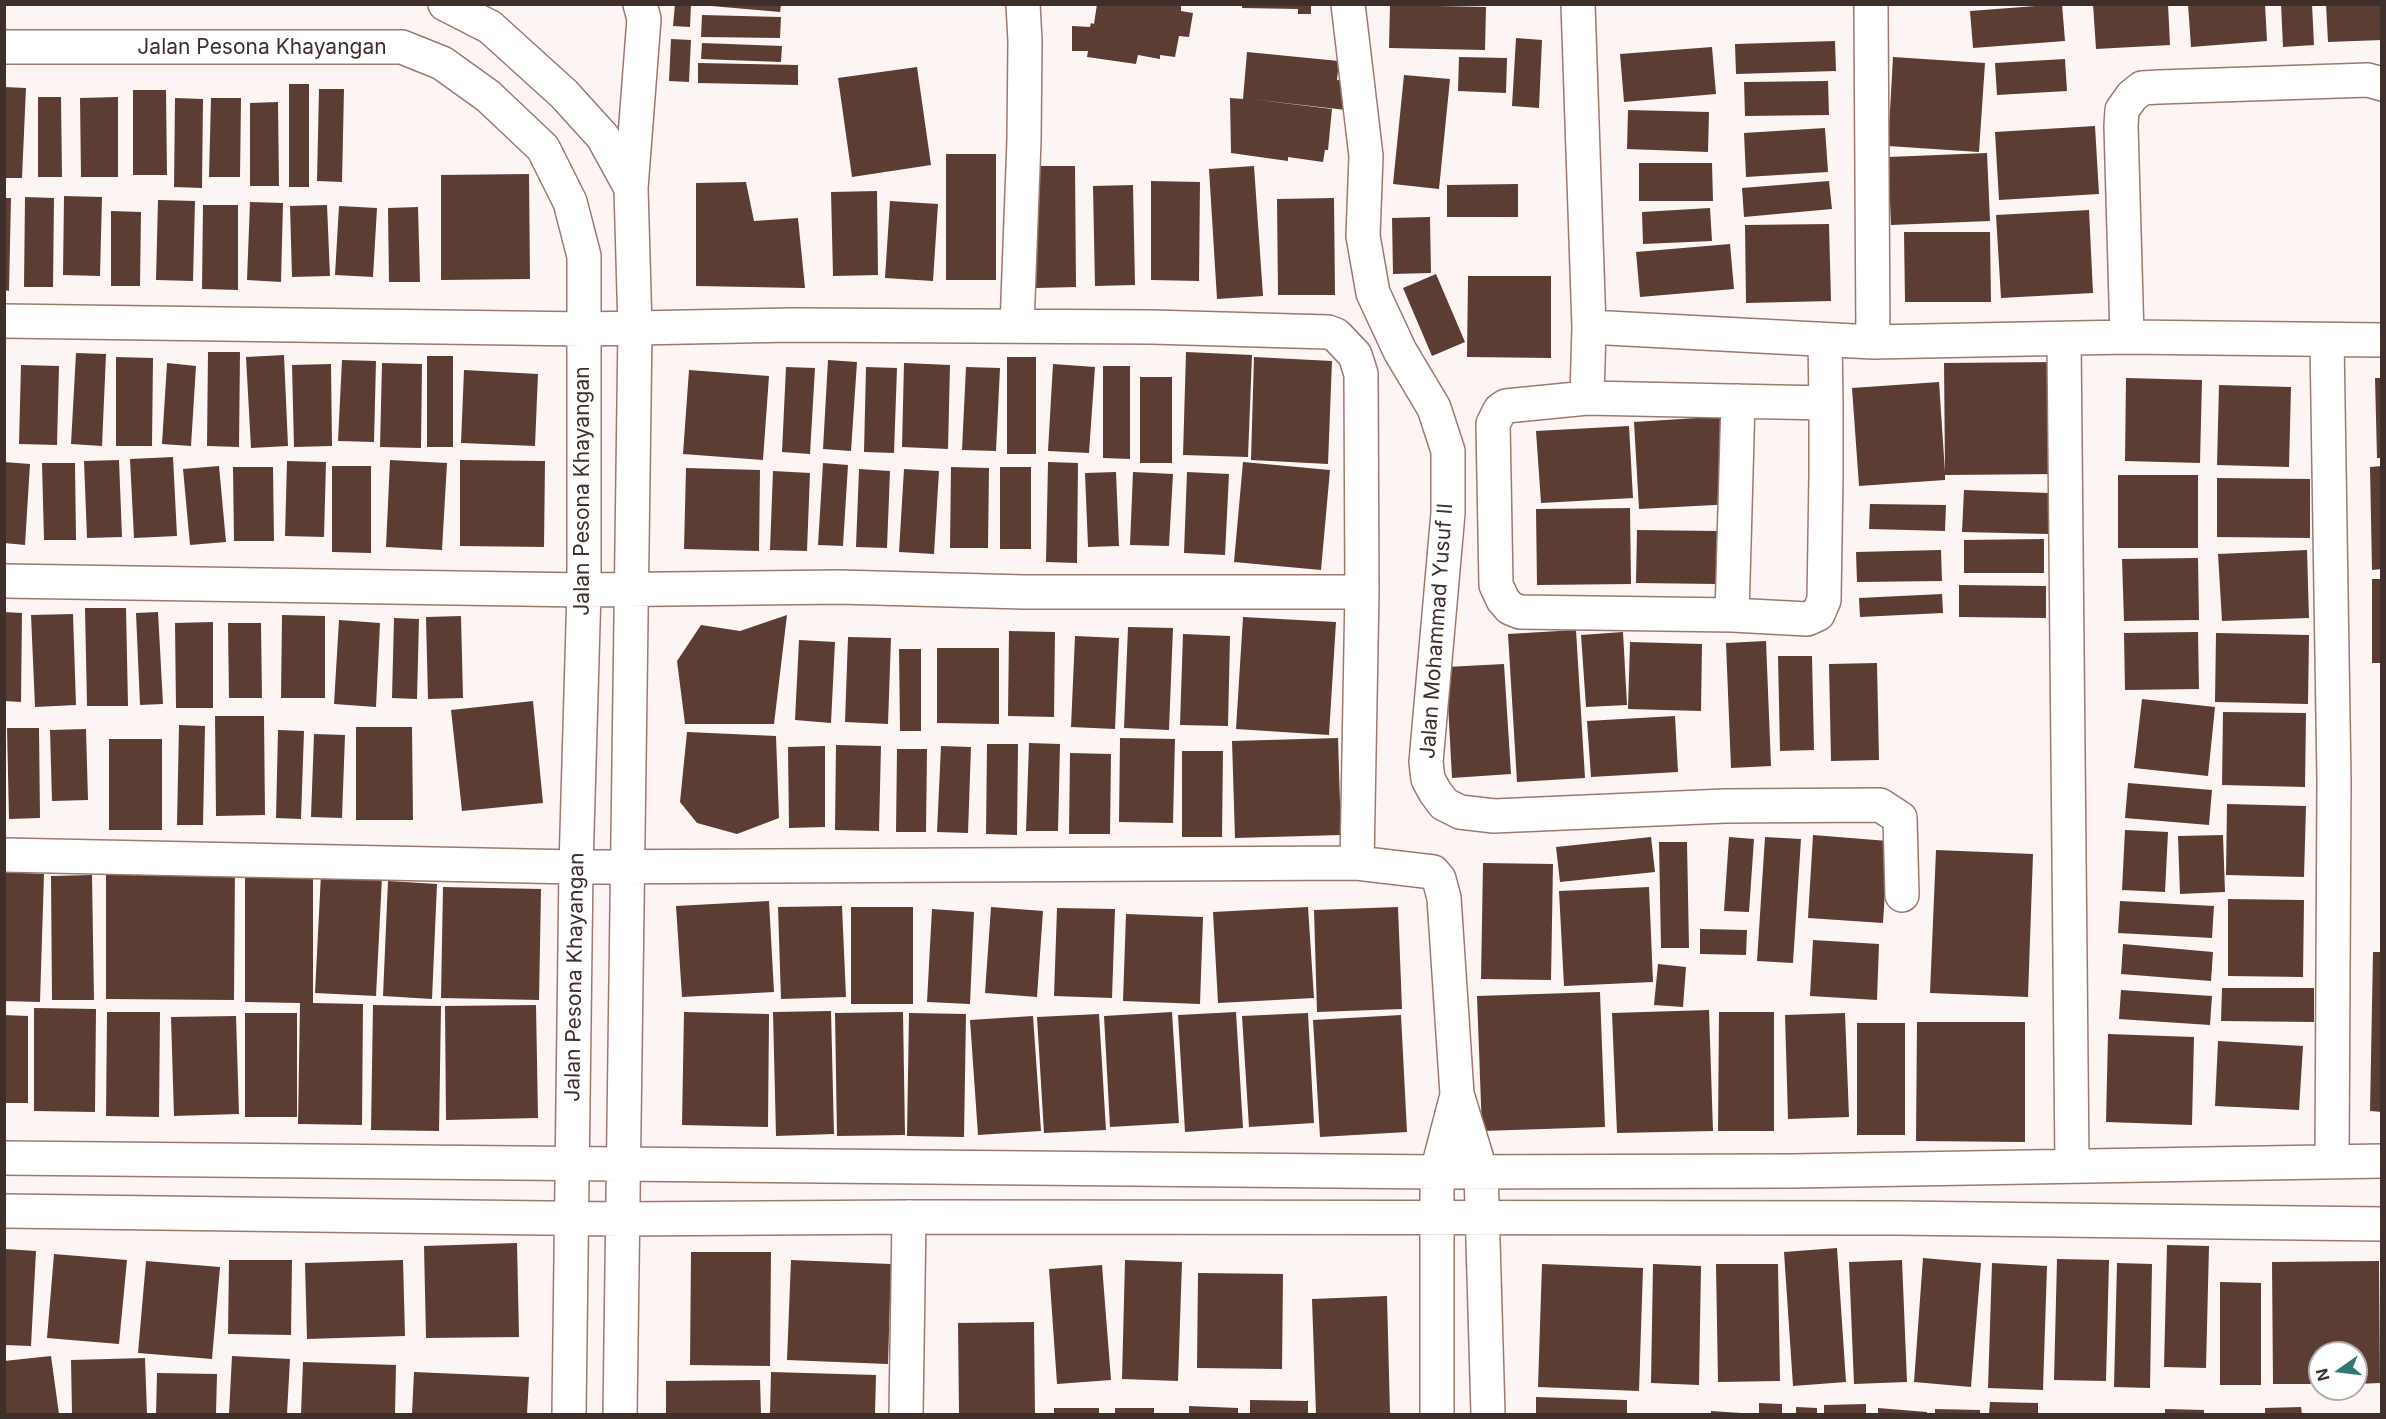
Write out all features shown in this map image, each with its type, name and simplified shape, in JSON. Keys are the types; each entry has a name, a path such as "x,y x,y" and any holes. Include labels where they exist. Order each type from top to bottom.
{"street":[{"path":"445,4 490,27 564,94 603,137 631,188"},
{"path":"620,1414 635,329 631,188 644,19 640,4"},
{"path":"1017,326 1024,129 1023,4"},
{"name":"Jalan Mohammad Yusuf II","path":"1347,4 1366,156 1363,236 1373,294 1400,351 1434,408 1448,451 1448,513 1426,762 1428,779 1435,792 1444,804 1460,812 1494,816 1725,806 1880,805 1900,818 1903,833 1902,895"},
{"path":"1578,4 1588,327 1587,398"},
{"path":"1871,8 1873,342"},
{"name":"Jalan Pesona Khayangan","path":"4,46 402,47 442,63 488,96 543,148 570,202 584,256 584,590 576,867 569,1414"},
{"path":"2127,337 2121,126 2122,110 2132,96 2142,88 2159,87 2368,80 2382,84"},
{"path":"4,321 584,329 792,325 1017,326 1328,332 1345,341 1355,355 1361,374 1362,592 1357,863"},
{"path":"1588,327 1873,342 2127,337 2382,339"},
{"path":"2064,339 2072,1164"},
{"path":"1825,340 1826,403 1823,608 1818,614 1807,619 1732,615 1520,612 1510,608 1503,600 1496,585 1493,424 1506,406 1587,398 1826,403"},
{"path":"2327,340 2334,781 2332,1161"},
{"path":"1732,615 1738,401"},
{"path":"4,581 584,590 839,587 1024,592 1362,592"},
{"path":"4,855 576,867 1357,863 1425,869 1433,872 1440,879 1444,898 1457,1094 1481,1172 1488,1414"},
{"path":"1437,1414 1437,1172 1457,1094"},
{"path":"4,1158 573,1161 623,1164 1437,1172 1793,1171 2072,1164 2382,1161"},
{"path":"4,1211 622,1219 1897,1218 2382,1224"},
{"path":"906,1414 909,1217"}],"building":[{"path":"675,4 691,4 690,27 673,26"},
{"path":"1097,4 1181,5 1181,11 1193,13 1189,37 1179,36 1175,57 1160,55 1160,59 1138,55 1136,64 1087,57 1088,51 1072,51 1072,26 1090,27 1091,23 1094,24"},
{"path":"1242,4 1311,4 1311,14 1298,14 1298,9 1242,8"},
{"path":"2062,4 2065,41 1973,48 1970,11"},
{"path":"2093,4 2168,4 2170,45 2096,49"},
{"path":"2188,4 2265,4 2267,41 2191,47"},
{"path":"2281,4 2312,4 2314,45 2283,47"},
{"path":"2326,4 2382,4 2382,40 2328,42"},
{"path":"700,5 781,5 780,12"},
{"path":"1390,5 1486,7 1485,50 1389,48"},
{"path":"702,15 781,17 780,38 701,37"},
{"path":"1516,38 1542,40 1539,108 1512,106"},
{"path":"671,39 691,40 689,82 669,81"},
{"path":"1835,41 1836,71 1736,74 1735,44"},
{"path":"702,43 782,46 781,62 701,59"},
{"path":"1712,47 1716,94 1624,102 1620,54"},
{"path":"1247,52 1339,61 1337,80 1349,81 1346,110 1250,99 1332,109 1328,150 1325,150 1323,162 1288,157 1288,161 1231,153 1230,98 1243,99"},
{"path":"1459,57 1507,58 1506,93 1458,91"},
{"path":"1893,57 1985,63 1979,152 1888,146"},
{"path":"2065,59 2067,91 1997,95 1995,63"},
{"path":"698,63 798,65 798,85 698,83"},
{"path":"917,67 931,165 852,177 838,78"},
{"path":"1404,75 1450,79 1439,189 1393,184"},
{"path":"1828,81 1829,115 1745,116 1744,82"},
{"path":"289,84 309,84 309,187 289,187"},
{"path":"4,87 26,88 22,178 4,178"},
{"path":"319,89 344,89 342,182 317,181"},
{"path":"133,90 166,90 167,175 133,175"},
{"path":"38,97 61,97 62,177 38,177"},
{"path":"118,97 118,177 81,177 80,98"},
{"path":"175,98 203,99 202,188 174,187"},
{"path":"211,98 241,98 240,177 209,177"},
{"path":"278,102 279,186 250,186 250,103"},
{"path":"1628,110 1709,112 1708,152 1627,149"},
{"path":"2095,126 2099,194 1999,200 1995,132"},
{"path":"1825,128 1828,172 1746,177 1744,133"},
{"path":"1987,153 1990,221 1891,225 1888,157"},
{"path":"946,154 996,154 996,280 946,280"},
{"path":"1639,163 1712,163 1713,201 1639,201"},
{"path":"1034,166 1075,166 1076,287 1036,288"},
{"path":"1254,166 1263,296 1217,299 1209,169"},
{"path":"529,174 530,279 441,280 441,175"},
{"path":"1151,181 1200,182 1199,281 1151,280"},
{"path":"1829,181 1832,209 1744,217 1742,188"},
{"path":"746,182 754,221 798,218 805,288 696,286 696,183"},
{"path":"1518,184 1518,217 1447,217 1447,185"},
{"path":"1133,185 1135,285 1095,286 1093,186"},
{"path":"877,191 878,275 833,276 831,192"},
{"path":"64,196 102,197 100,276 63,275"},
{"path":"25,197 54,198 53,287 24,287"},
{"path":"4,198 11,198 9,291 4,290"},
{"path":"1334,198 1335,295 1278,295 1277,199"},
{"path":"158,200 195,201 193,281 156,280"},
{"path":"890,201 938,204 933,281 885,278"},
{"path":"250,202 283,203 281,282 247,280"},
{"path":"203,205 238,205 238,290 202,289"},
{"path":"327,205 330,276 292,277 290,206"},
{"path":"339,206 377,208 373,277 335,275"},
{"path":"418,207 420,282 389,282 388,208"},
{"path":"1710,208 1712,241 1643,244 1642,212"},
{"path":"2089,210 2093,293 2001,298 1996,215"},
{"path":"111,211 141,212 140,286 111,286"},
{"path":"1430,217 1431,273 1393,274 1392,218"},
{"path":"1829,224 1831,301 1746,303 1745,225"},
{"path":"1904,232 1990,232 1991,302 1905,302"},
{"path":"1730,244 1734,289 1640,297 1636,252"},
{"path":"1436,274 1465,342 1432,356 1403,288"},
{"path":"1468,276 1551,276 1551,358 1467,357"},
{"path":"208,352 240,352 239,447 207,446"},
{"path":"1186,352 1252,355 1248,457 1183,455"},
{"path":"76,353 106,354 102,446 71,444"},
{"path":"284,355 288,446 251,448 246,357"},
{"path":"427,356 453,356 453,447 427,447"},
{"path":"116,357 153,358 152,446 116,446"},
{"path":"1007,357 1036,357 1036,454 1007,454"},
{"path":"1254,357 1332,361 1328,464 1251,460"},
{"path":"342,360 376,361 374,442 338,441"},
{"path":"828,360 857,362 851,451 823,449"},
{"path":"2059,362 2060,474 1945,475 1945,480 1859,486 1852,388 1939,382 1945,472 1944,363"},
{"path":"167,363 196,366 191,446 162,444"},
{"path":"382,363 422,364 421,448 380,447"},
{"path":"904,363 950,365 948,449 902,447"},
{"path":"331,364 332,446 294,447 292,365"},
{"path":"1053,364 1095,367 1089,453 1048,451"},
{"path":"21,365 59,366 57,445 19,444"},
{"path":"1103,366 1130,366 1130,459 1103,458"},
{"path":"786,367 815,368 810,454 782,452"},
{"path":"866,367 897,368 894,453 864,452"},
{"path":"966,367 1000,368 996,451 962,450"},
{"path":"464,370 538,374 535,446 461,443"},
{"path":"689,370 769,376 763,460 683,454"},
{"path":"1140,377 1172,377 1172,463 1140,463"},
{"path":"2126,378 2202,380 2200,463 2125,461"},
{"path":"2375,378 2382,378 2382,458 2377,458"},
{"path":"2219,385 2291,387 2289,467 2217,465"},
{"path":"1728,416 1733,504 1639,509 1634,422"},
{"path":"1629,426 1633,498 1541,503 1536,431"},
{"path":"173,457 177,536 134,538 130,459"},
{"path":"119,460 122,537 87,538 84,461"},
{"path":"390,460 447,463 442,550 386,547"},
{"path":"460,460 545,461 544,547 460,546"},
{"path":"287,461 326,462 324,537 285,536"},
{"path":"4,462 30,464 25,545 4,543"},
{"path":"1048,462 1078,463 1077,563 1046,562"},
{"path":"1243,462 1330,470 1321,570 1234,562"},
{"path":"42,463 75,463 76,540 44,540"},
{"path":"823,463 848,465 843,546 818,545"},
{"path":"219,466 226,542 190,545 183,469"},
{"path":"332,466 371,466 371,553 332,552"},
{"path":"2382,466 2382,569 2372,570 2370,467"},
{"path":"233,467 273,467 274,541 234,541"},
{"path":"951,467 989,468 988,548 950,548"},
{"path":"1000,467 1031,467 1031,549 1000,549"},
{"path":"686,468 760,470 759,551 684,549"},
{"path":"859,469 890,471 887,548 856,547"},
{"path":"904,469 939,471 934,554 899,552"},
{"path":"773,471 810,473 807,551 770,550"},
{"path":"1116,472 1119,546 1088,547 1085,473"},
{"path":"1133,472 1173,474 1169,546 1130,545"},
{"path":"1187,472 1229,474 1225,555 1184,553"},
{"path":"2118,475 2198,475 2198,548 2118,548"},
{"path":"2217,478 2310,479 2310,538 2217,537"},
{"path":"1964,490 2049,493 2048,534 1962,532"},
{"path":"1870,504 1946,505 1945,531 1869,529"},
{"path":"1630,508 1631,584 1537,585 1536,509"},
{"path":"1637,530 1717,531 1717,584 1636,583"},
{"path":"2044,539 2044,573 1964,573 1964,540"},
{"path":"1941,550 1942,581 1857,582 1856,552"},
{"path":"2307,550 2309,618 2222,621 2218,554"},
{"path":"2198,558 2199,620 2124,621 2122,559"},
{"path":"2372,579 2382,579 2382,663 2372,663"},
{"path":"1959,585 2046,586 2046,618 1959,617"},
{"path":"1942,594 1943,613 1860,617 1859,598"},
{"path":"85,608 126,608 128,706 87,706"},
{"path":"4,612 22,613 21,702 4,701"},
{"path":"158,612 163,704 140,705 136,613"},
{"path":"73,614 76,705 35,707 31,615"},
{"path":"282,615 325,616 325,698 281,698"},
{"path":"787,615 774,724 685,724 677,661 701,625 740,631"},
{"path":"461,616 463,698 428,699 426,617"},
{"path":"1243,617 1336,622 1329,735 1236,729"},
{"path":"394,618 419,619 417,699 392,698"},
{"path":"339,620 380,623 376,707 334,704"},
{"path":"213,622 213,708 176,708 175,623"},
{"path":"228,623 261,623 262,698 229,698"},
{"path":"1128,627 1173,628 1169,730 1124,728"},
{"path":"1576,630 1585,778 1517,782 1508,634"},
{"path":"1009,631 1055,632 1054,717 1008,716"},
{"path":"1623,632 1627,705 1586,707 1581,635"},
{"path":"2198,632 2199,689 2125,690 2124,633"},
{"path":"2216,633 2309,635 2308,704 2215,702"},
{"path":"1183,634 1230,636 1228,726 1180,725"},
{"path":"1075,636 1119,638 1115,729 1071,727"},
{"path":"848,637 891,638 888,724 845,722"},
{"path":"799,640 835,642 831,723 795,720"},
{"path":"1766,641 1771,766 1731,768 1726,643"},
{"path":"1630,642 1702,644 1701,711 1628,709"},
{"path":"937,648 999,648 999,724 937,723"},
{"path":"899,649 921,649 921,731 900,731"},
{"path":"1778,656 1812,656 1814,750 1780,751"},
{"path":"1877,663 1879,760 1831,761 1829,664"},
{"path":"1504,664 1511,774 1452,778 1446,667"},
{"path":"2142,699 2215,707 2208,776 2134,768"},
{"path":"533,701 543,803 462,811 451,710"},
{"path":"2223,712 2306,713 2305,787 2222,785"},
{"path":"215,716 264,716 265,815 216,816"},
{"path":"1675,716 1678,772 1591,777 1587,721"},
{"path":"179,725 205,726 203,825 177,825"},
{"path":"356,727 412,727 413,820 356,820"},
{"path":"7,728 39,728 40,818 9,819"},
{"path":"86,729 88,800 52,801 50,730"},
{"path":"278,730 304,731 301,819 276,818"},
{"path":"687,732 776,736 779,818 737,834 697,823 680,802"},
{"path":"314,734 345,735 342,818 311,817"},
{"path":"1120,738 1175,739 1173,823 1119,822"},
{"path":"1338,738 1341,835 1235,838 1232,741"},
{"path":"109,739 162,739 162,830 109,830"},
{"path":"1029,743 1060,744 1058,831 1026,831"},
{"path":"987,744 1018,744 1017,835 986,834"},
{"path":"836,745 881,746 879,831 835,830"},
{"path":"825,746 825,827 789,828 788,747"},
{"path":"941,746 971,747 968,833 937,832"},
{"path":"897,749 927,749 926,832 896,832"},
{"path":"1182,751 1223,751 1222,837 1182,837"},
{"path":"1070,753 1111,754 1110,834 1069,834"},
{"path":"2128,783 2212,790 2209,825 2125,818"},
{"path":"2227,804 2306,806 2304,877 2226,875"},
{"path":"2125,830 2168,832 2165,892 2122,890"},
{"path":"1813,835 1888,841 1883,923 1808,918"},
{"path":"2223,835 2225,892 2180,894 2178,836"},
{"path":"1651,837 1655,872 1560,882 1556,847"},
{"path":"1729,837 1754,839 1749,912 1724,911"},
{"path":"1765,837 1801,839 1793,963 1757,961"},
{"path":"1659,842 1687,842 1689,948 1661,948"},
{"path":"1936,850 2033,854 2028,997 1930,993"},
{"path":"1483,863 1553,864 1551,980 1481,979"},
{"path":"106,865 235,866 234,1000 106,999"},
{"path":"4,872 44,874 40,1002 4,1001"},
{"path":"321,874 382,877 376,996 315,993"},
{"path":"92,875 94,1000 52,1000 51,876"},
{"path":"245,878 313,878 313,1003 363,1004 362,1125 298,1124 300,1003 245,1002"},
{"path":"388,881 437,884 432,999 383,996"},
{"path":"443,887 541,889 539,1000 441,998"},
{"path":"1649,887 1653,982 1564,986 1559,891"},
{"path":"2228,899 2304,900 2303,977 2228,976"},
{"path":"769,901 774,992 682,997 676,906"},
{"path":"2120,901 2214,906 2212,938 2118,933"},
{"path":"842,906 846,997 781,999 778,907"},
{"path":"851,907 913,907 913,1004 851,1004"},
{"path":"991,907 1043,911 1037,997 985,993"},
{"path":"1308,907 1314,998 1218,1003 1213,912"},
{"path":"1398,907 1402,1009 1317,1012 1314,910"},
{"path":"1057,908 1115,909 1112,998 1054,996"},
{"path":"932,909 974,912 970,1004 927,1002"},
{"path":"1126,914 1203,917 1200,1004 1123,1001"},
{"path":"1700,929 1747,930 1746,955 1700,954"},
{"path":"1813,940 1879,944 1877,1000 1810,996"},
{"path":"2123,944 2213,952 2211,981 2121,974"},
{"path":"2373,952 2382,952 2382,1112 2370,1111"},
{"path":"1658,964 1686,967 1683,1007 1654,1005"},
{"path":"2222,988 2314,988 2314,1022 2221,1021"},
{"path":"2121,990 2212,996 2210,1025 2119,1019"},
{"path":"1600,992 1605,1127 1482,1131 1477,996"},
{"path":"373,1005 441,1006 439,1131 371,1130"},
{"path":"536,1005 538,1118 446,1120 445,1006"},
{"path":"34,1008 96,1009 95,1112 34,1111"},
{"path":"1709,1010 1713,1131 1617,1133 1612,1013"},
{"path":"831,1011 834,1134 776,1136 773,1012"},
{"path":"107,1012 160,1012 159,1117 106,1116"},
{"path":"684,1012 769,1014 768,1127 682,1125"},
{"path":"903,1012 905,1135 837,1136 835,1013"},
{"path":"1172,1012 1179,1123 1110,1127 1104,1016"},
{"path":"1236,1012 1243,1128 1185,1132 1178,1015"},
{"path":"1719,1012 1774,1012 1774,1131 1718,1131"},
{"path":"245,1013 297,1013 297,1117 245,1117"},
{"path":"909,1013 966,1014 964,1137 907,1136"},
{"path":"1308,1013 1314,1123 1249,1127 1242,1016"},
{"path":"1845,1013 1849,1117 1788,1119 1785,1015"},
{"path":"1099,1014 1106,1130 1044,1133 1037,1017"},
{"path":"4,1015 28,1016 28,1103 4,1103"},
{"path":"1401,1015 1407,1132 1320,1137 1313,1020"},
{"path":"236,1016 239,1114 174,1116 171,1017"},
{"path":"1033,1016 1041,1131 978,1135 970,1020"},
{"path":"1917,1022 2025,1022 2025,1142 1916,1141"},
{"path":"1857,1023 1905,1023 1905,1135 1857,1135"},
{"path":"2108,1034 2194,1037 2192,1125 2106,1122"},
{"path":"2218,1041 2303,1046 2299,1110 2215,1106"},
{"path":"517,1243 519,1337 426,1338 424,1246"},
{"path":"2167,1245 2209,1246 2206,1368 2164,1367"},
{"path":"1837,1248 1846,1382 1793,1386 1784,1252"},
{"path":"5,1249 36,1251 31,1346 4,1345"},
{"path":"691,1252 771,1252 770,1366 690,1365"},
{"path":"54,1254 127,1260 119,1344 47,1338"},
{"path":"1923,1258 1981,1263 1971,1387 1914,1382"},
{"path":"2057,1259 2109,1260 2106,1381 2054,1380"},
{"path":"229,1260 292,1260 291,1335 228,1334"},
{"path":"403,1260 405,1336 307,1339 305,1263"},
{"path":"791,1260 891,1264 888,1364 787,1360"},
{"path":"1125,1260 1182,1262 1178,1381 1122,1379"},
{"path":"1902,1260 1907,1382 1854,1384 1849,1262"},
{"path":"146,1261 220,1267 212,1359 138,1353"},
{"path":"2379,1261 2380,1383 2368,1384 2368,1341 2308,1341 2308,1384 2273,1384 2272,1262"},
{"path":"1992,1263 2047,1266 2043,1390 1988,1388"},
{"path":"2117,1263 2152,1264 2150,1388 2114,1387"},
{"path":"1542,1264 1643,1268 1639,1391 1538,1387"},
{"path":"1653,1264 1701,1266 1699,1385 1651,1383"},
{"path":"1716,1264 1778,1264 1780,1381 1718,1382"},
{"path":"1102,1265 1111,1380 1057,1384 1049,1269"},
{"path":"1198,1273 1283,1274 1282,1369 1197,1368"},
{"path":"2220,1282 2261,1283 2261,1385 2220,1385"},
{"path":"1387,1296 1390,1414 1316,1414 1312,1299"},
{"path":"1034,1322 1035,1414 959,1414 958,1323"},
{"path":"51,1356 59,1414 4,1414 4,1361"},
{"path":"232,1356 290,1359 287,1414 229,1414"},
{"path":"145,1358 147,1414 72,1414 71,1360"},
{"path":"303,1362 396,1365 395,1414 301,1414"},
{"path":"414,1372 529,1377 527,1414 412,1414"},
{"path":"771,1372 876,1375 875,1414 770,1414"},
{"path":"157,1373 217,1374 216,1414 156,1414"},
{"path":"760,1380 761,1414 666,1414 666,1381"},
{"path":"1536,1397 1627,1400 1627,1414 1536,1414"},
{"path":"1250,1400 1308,1401 1308,1414 1250,1414"},
{"path":"1990,1402 2038,1403 2038,1414 1989,1414"},
{"path":"1759,1403 1782,1404 1782,1414 1759,1414"},
{"path":"1866,1404 1866,1414 1824,1414 1824,1405"},
{"path":"1189,1406 1238,1408 1238,1414 1189,1414"},
{"path":"1796,1407 1817,1408 1817,1414 1796,1414"},
{"path":"2301,1407 2302,1414 2265,1414 2265,1408"},
{"path":"1054,1408 1099,1408 1099,1414 1054,1414"},
{"path":"1115,1408 1154,1408 1154,1414 1115,1414"},
{"path":"1878,1408 1927,1412 1927,1414 1878,1414"},
{"path":"1935,1409 1980,1410 1980,1414 1935,1414"},
{"path":"2165,1409 2204,1410 2204,1414 2165,1414"},
{"path":"1711,1411 1741,1413 1741,1414 1711,1414"}]}
